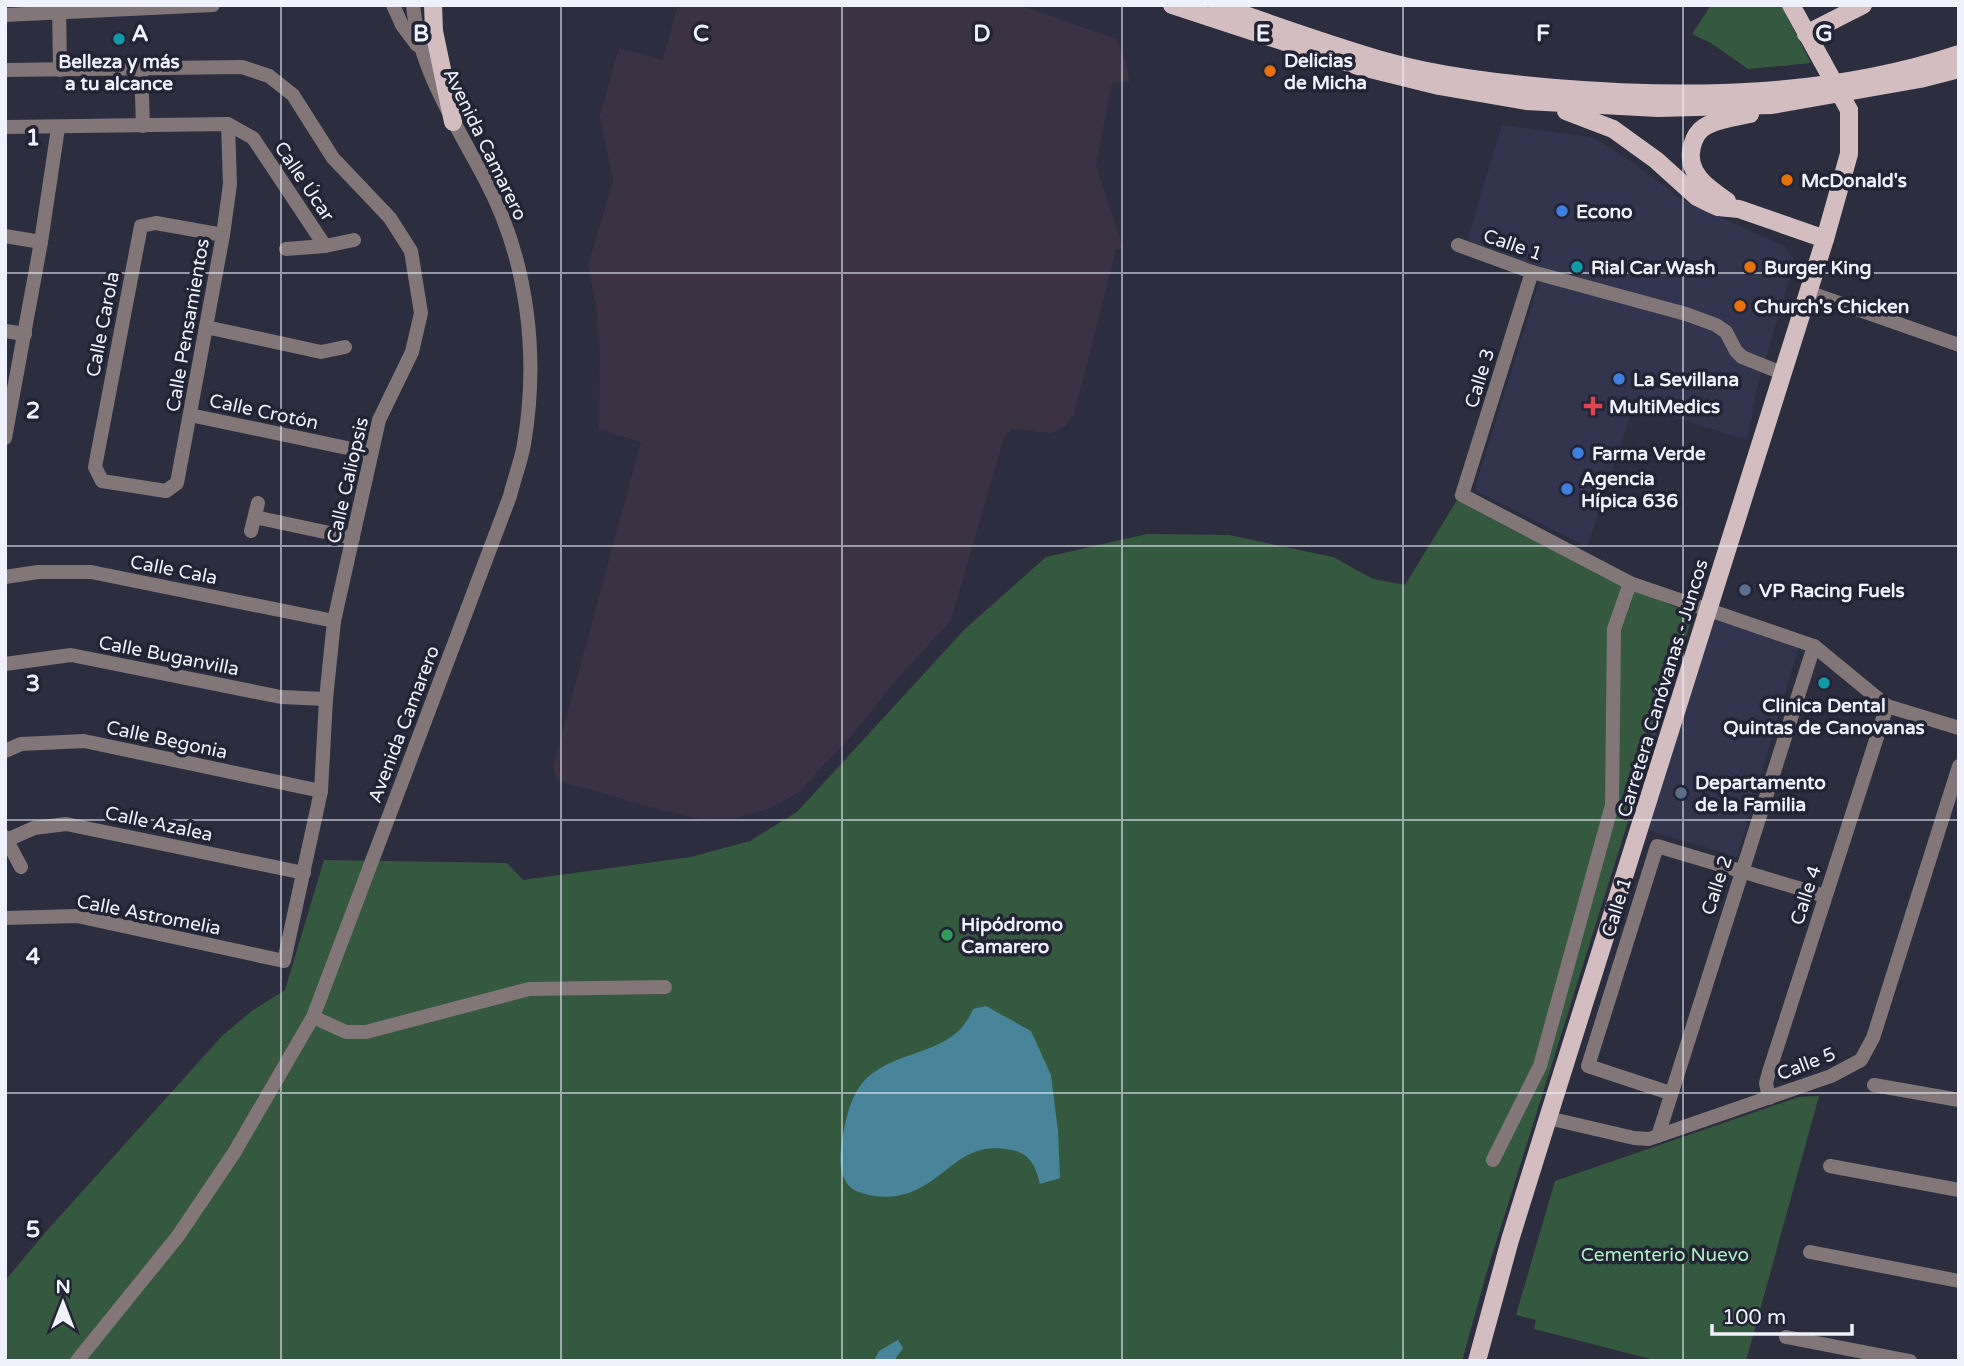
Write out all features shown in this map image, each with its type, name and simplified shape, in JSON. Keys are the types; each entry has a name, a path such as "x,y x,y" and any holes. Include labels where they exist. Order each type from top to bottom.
{"main road":[{"path":"433,5 434,31 453,122"},
{"path":"1172,5 1382,72 1439,86 1526,101 1658,108 1772,105 1920,79 1959,69"},
{"path":"1217,5 1390,62 1509,84 1609,92 1670,95 1735,93 1852,80 1959,54"},
{"name":"Carretera Canóvanas - Juncos","path":"1477,1361 1510,1240 1825,239 1849,154 1849,110 1791,5"},
{"path":"1806,34 1863,5"},
{"path":"1937,61 1959,45"},
{"path":"1526,101 1540,108 1583,116 1613,129 1656,160 1697,197 1718,207 1739,209 1825,239"},
{"path":"1739,209 1710,190 1696,174 1690,163 1694,138 1702,128 1711,124 1758,112 1772,105"}],"street":[{"path":"5,15 59,9 213,5"},
{"name":"Avenida Camarero","path":"77,1361 178,1236 234,1153 313,1017 510,496 523,446 531,379 524,292 514,248 487,183 453,122 420,49 402,25 393,5"},
{"name":"Avenida Camarero","path":"413,5 420,49"},
{"path":"59,9 60,70"},
{"name":"Calle Caliopsis","path":"5,71 242,67 269,76 293,95 333,158 390,218 411,251 421,313 412,352 379,420 334,621 321,791 284,961"},
{"path":"141,68 143,126"},
{"path":"5,127 228,124"},
{"name":"Calle Pensamientos","path":"132,485 166,491 177,483 223,235 229,184 228,124"},
{"name":"Calle Úcar","path":"228,124 253,138 325,246"},
{"path":"5,438 41,242 58,128"},
{"name":"Calle Carola","path":"132,485 103,481 95,467 141,226 156,223 223,235"},
{"path":"5,236 41,242"},
{"path":"286,249 325,246 354,240"},
{"name":"Calle 1","path":"1458,245 1532,272 1686,314 1716,325 1726,332 1742,357 1782,373"},
{"name":"Calle 3","path":"1532,272 1462,495 1630,583"},
{"path":"1808,292 1959,345"},
{"path":"206,327 321,352 345,347"},
{"path":"5,331 25,334"},
{"name":"Calle Crotón","path":"190,415 371,453"},
{"path":"255,517 352,538"},
{"name":"Calle Cala","path":"5,577 38,572 91,572 334,621"},
{"path":"1493,1160 1540,1066 1610,816 1614,795 1614,629 1630,583 1814,646 1887,706 1959,728"},
{"name":"Calle 2","path":"1658,1136 1814,646"},
{"name":"Calle Buganvilla","path":"5,664 71,655 281,697 326,699"},
{"name":"Calle 4","path":"1769,1098 1766,1083 1769,1072 1887,706"},
{"name":"Calle Begonia","path":"5,751 21,744 84,741 321,791"},
{"name":"Calle 5","path":"1548,1118 1648,1139 1831,1076 1851,1066 1866,1054 1959,766"},
{"name":"Calle Azalea","path":"6,839 34,828 66,824 304,873"},
{"path":"6,839 21,867"},
{"name":"Calle 1","path":"1670,1093 1588,1066 1657,846 1825,896"},
{"name":"Calle Astromelia","path":"5,918 77,916 284,961"},
{"path":"313,1017 346,1032 366,1032 528,989 666,987"},
{"path":"1874,1085 1959,1100"},
{"path":"1830,1166 1959,1190"},
{"path":"1810,1252 1959,1281"},
{"path":"1786,1338 1910,1361"}],"shaded area":[{"path":"678,5 1020,5 1116,39 1126,61 1129,82 1112,82 1096,166 1123,248 1116,250 1074,414 1064,427 1052,433 1013,429 1004,437 951,620 798,793 768,809 737,818 702,819 661,810 557,780 553,767 641,442 599,429 600,351 596,305 588,266 613,181 600,115 619,48 663,60"},
{"path":"1502,125 1593,137 1684,201 1786,247 1795,261 1758,383 1747,440 1634,404 1587,547 1476,491 1475,487 1540,280 1463,254"},
{"path":"1715,620 1799,645 1737,857 1648,830 1711,622"},
{"path":"986,1006 1031,1031 1051,1075 1060,1178 1040,1184 1028,1158 1012,1150 996,1148 982,1150 960,1159 930,1182 903,1195 879,1197 851,1188 842,1173 840,1155 848,1112 859,1087 878,1069 953,1036 973,1009"},
{"path":"898,1340 903,1348 894,1361 874,1361 879,1351"}],"green space":[{"path":"1711,5 1781,5 1811,63 1748,69 1711,43 1692,34"},
{"name":"Hipódromo Camarero","path":"1457,500 1608,579 1693,614 1487,1271 1462,1361 5,1361 5,1281 222,1036 253,1010 285,990 324,860 507,863 523,880 691,857 750,841 797,812 965,629 1046,557 1147,534 1229,535 1333,557 1373,579 1405,585"},
{"name":"Cementerio Nuevo","path":"1819,1096 1746,1361 1658,1361 1534,1329 1536,1320 1516,1315 1555,1181 1799,1097"}],"place":[{"name":"Belleza y más a tu alcance","path":"119,39"},
{"name":"Delicias de Micha","path":"1270,71"},
{"name":"McDonald's","path":"1787,180"},
{"name":"Econo","path":"1562,211"},
{"name":"Rial Car Wash","path":"1577,267"},
{"name":"Burger King","path":"1750,267"},
{"name":"Church's Chicken","path":"1740,306"},
{"name":"La Sevillana","path":"1619,379"},
{"name":"MultiMedics","path":"1593,406"},
{"name":"Farma Verde","path":"1578,453"},
{"name":"Agencia Hípica 636","path":"1567,489"},
{"name":"VP Racing Fuels","path":"1745,590"},
{"name":"Clinica Dental Quintas de Canovanas","path":"1824,683"},
{"name":"Departamento de la Familia","path":"1681,793"},
{"name":"Hipódromo Camarero","path":"947,935"}]}
